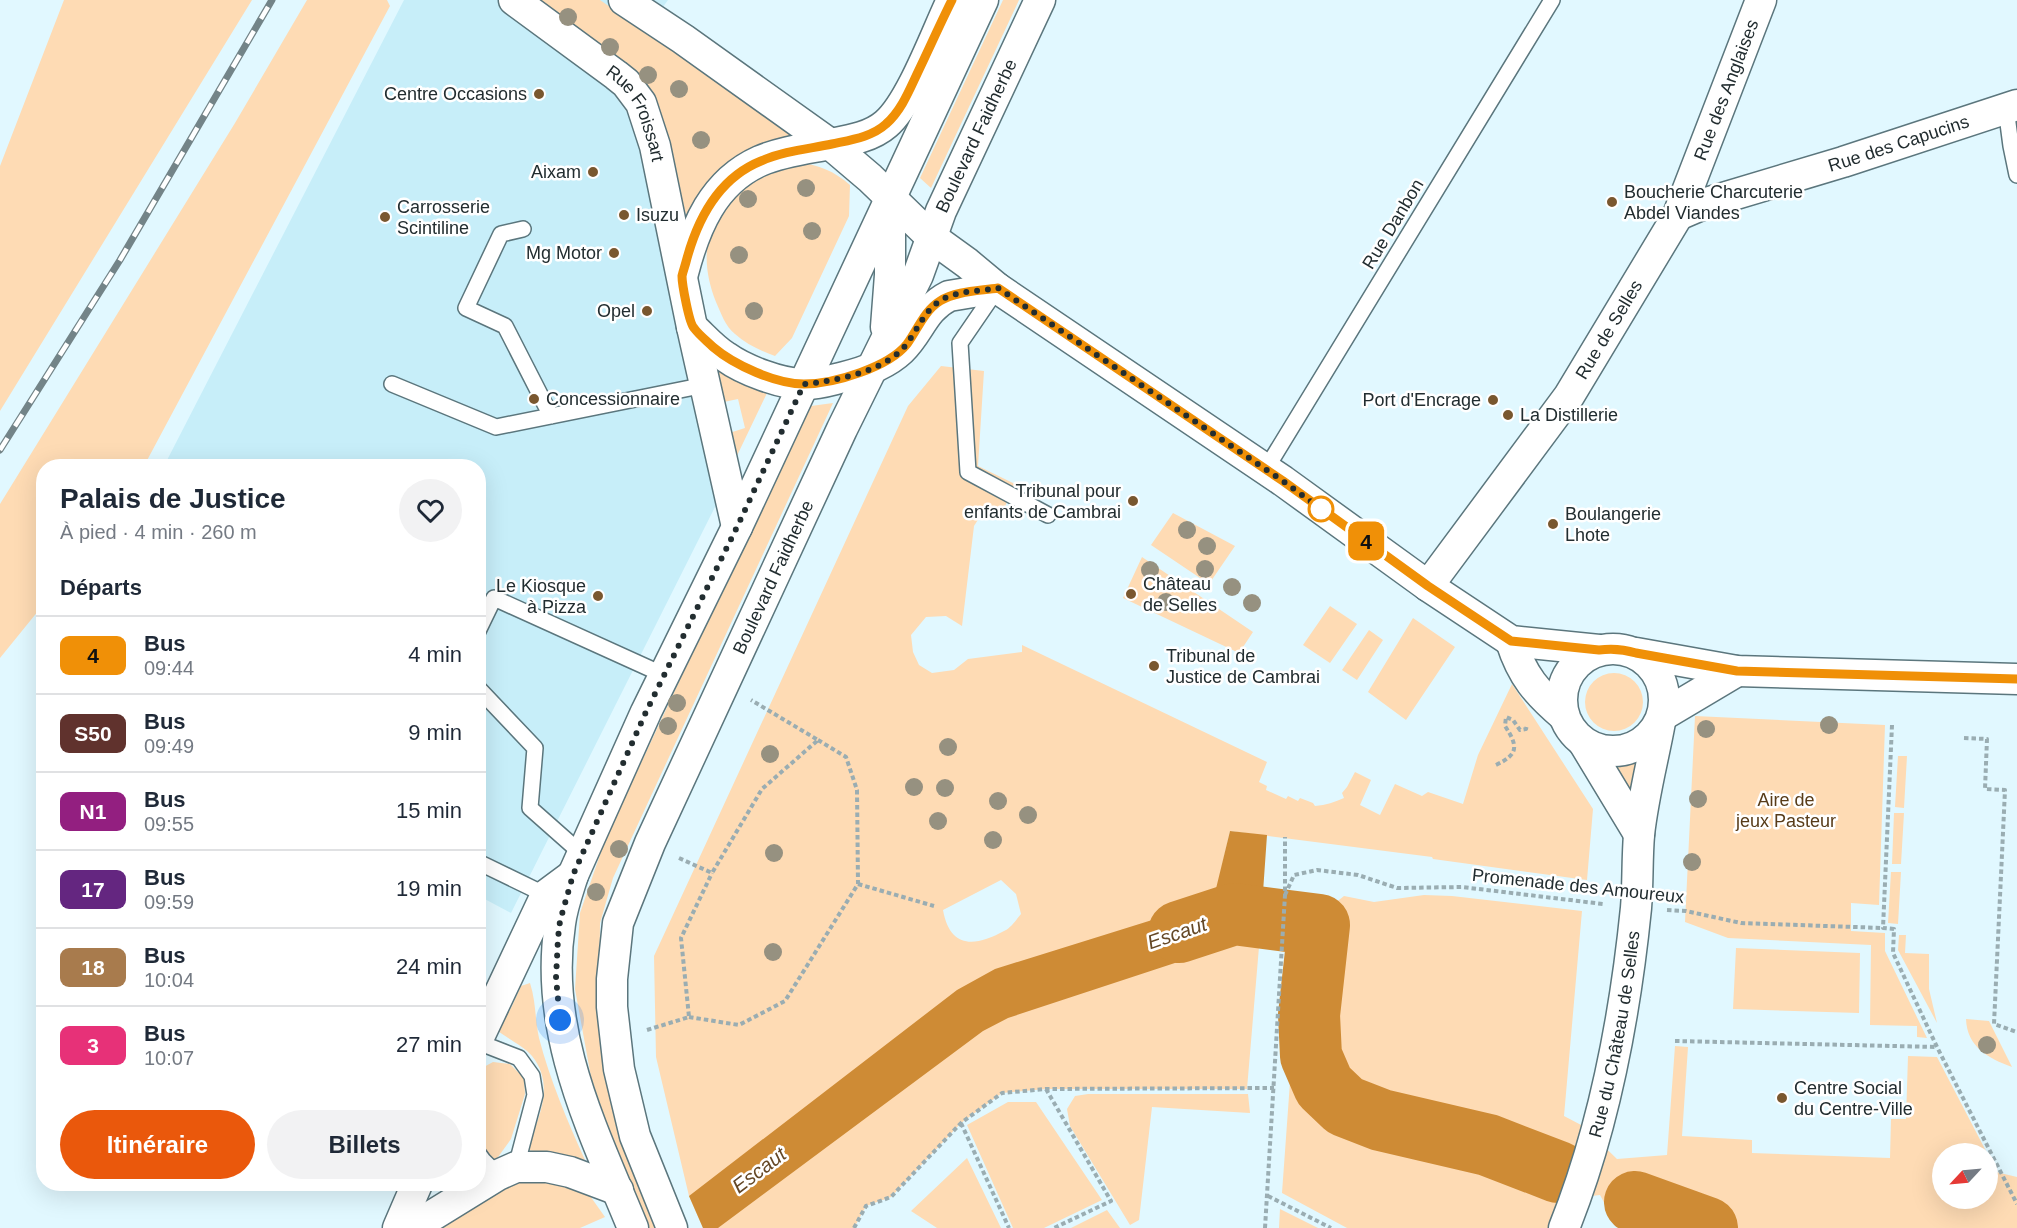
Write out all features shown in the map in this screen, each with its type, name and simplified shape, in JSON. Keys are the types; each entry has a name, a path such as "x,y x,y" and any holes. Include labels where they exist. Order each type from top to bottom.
{"street":[{"name":"Rue Froissart","path":"514,0 626,83 641,103 655,146 692,327 737,527"},
{"path":"624,0 683,39 830,144 870,178 931,237 998,288 1266,469 1428,586 1511,641 1599,650 1611,648 1737,671 2017,679"},
{"name":"Rue Froissart","path":"682,276 689,249 716,195 746,168 780,154 868,135 887,123 906,98 952,0"},
{"path":"633,1228 569,1064 560,1020 556,978 560,921 578,864 664,675 737,527 983,0"},
{"name":"Boulevard Faidherbe","path":"672,1228 649,1173 630,1116 615,1039 612,979 618,923 650,843 842,429 918,275 941,211 1040,0"},
{"name":"Rue des Anglaises","path":"1678,214 1761,0"},
{"name":"Rue des Capucins","path":"1678,214 1706,203 1843,162 2012,107"},
{"path":"885,339 890,275 890,198"},
{"name":"Rue de Selles","path":"1428,586 1569,396 1678,214"},
{"path":"692,327 727,358 744,367 774,378 804,384 820,383 872,369 900,352 937,303 949,296 998,288"},
{"path":"1511,641 1518,663 1541,696 1564,716 1572,731 1584,743 1639,834"},
{"path":"1564,716 1562,700 1564,684 1572,669 1584,657 1599,650"},
{"path":"1636,653 1648,662 1660,680 1665,701 1662,719"},
{"path":"1584,743 1600,750 1618,752 1635,747 1650,737 1662,719 1737,671"},
{"name":"Rue du Château de Selles","path":"1564,1228 1578,1193 1599,1124 1618,1037 1636,908 1639,834 1662,719"},
{"path":"486,1024 546,895 578,864"},
{"path":"497,1165 547,1167 570,1172 618,1190"},
{"path":"398,1228 414,1191"},
{"path":"412,1228 462,1191"}],"lane":[{"name":"Rue Danbon","path":"1266,469 1552,0"},
{"path":"2012,107 2011,146 2017,175"},
{"path":"524,230 501,234 466,308 505,326 551,416"},
{"path":"998,288 960,343 968,472 1048,515"},
{"path":"392,384 496,427 705,385"},
{"path":"486,614 494,598 664,675"},
{"path":"486,696 535,748 530,808 578,864"},
{"path":"486,866 546,895"},
{"path":"486,1044 519,1058 532,1076 535,1095 497,1165"}],"path":[{"path":"615,1039 689,1017 740,1024 784,1001 858,884 857,790 846,757 724,684"},
{"path":"1496,765 1509,759 1515,748 1514,739 1505,726 1506,717 1513,720 1520,730 1526,729 1527,725"},
{"path":"1892,725 1883,928 1894,929 1893,954 1937,1047 2017,1204"},
{"path":"1964,738 1988,739 1985,789 2005,790 1994,1024 2017,1032"},
{"path":"689,1017 681,938 712,873 762,789 818,740"},
{"path":"1265,1228 1285,896 1285,837"},
{"path":"650,843 712,873"},
{"name":"Promenade des Amoureux","path":"1285,896 1294,875 1317,870 1358,875 1397,888 1462,887 1636,908 1686,911 1741,923 1883,928"},
{"path":"858,884 934,906"},
{"path":"1675,1041 1937,1047"},
{"path":"854,1228 866,1206 891,1197 960,1123 1002,1093 1046,1089 1274,1088"},
{"path":"1046,1089 1111,1201 1054,1228"},
{"path":"960,1123 1009,1228"},
{"path":"1268,1196 1331,1228"}],"shaded area":[{"path":"404,0 668,0 607,85 633,121 716,505 511,913 486,900 486,459 168,459"}],"green space":[{"path":"64,0 252,0 0,411 0,166"},
{"path":"307,0 387,0 390,6 148,459 36,459 36,614 0,658 0,504 235,123"},
{"path":"534,0 600,0 794,135 687,219 660,112 653,96"},
{"path":"1003,0 1019,0 931,188 920,178"},
{"path":"798,162 826,169 850,185 849,216 792,338 775,356 744,341 726,323 710,285 707,252 714,222 733,194 750,179"},
{"path":"712,366 767,393 733,464 726,434 745,428 738,399 719,403"},
{"path":"941,366 984,371 978,466 1015,484 1003,511 986,507 974,526 962,626 946,616 926,617 911,635 913,652 919,665 932,673 954,670 968,659 1022,652 1022,645 1267,762 1259,782 1267,786 1266,790 1286,799 1288,796 1298,801 1300,798 1315,806 1337,801 1344,798 1342,793 1355,772 1371,780 1360,805 1380,815 1395,784 1422,796 1428,792 1463,804 1478,755 1512,684 1593,809 1587,880 1230,831 1214,901 1260,935 1247,1089 1046,1089 1002,1093 961,1123 891,1197 866,1206 854,1228 703,1228 689,1196 656,1057 654,956 908,406","holes":["1001,880 1016,894 1021,914 1009,928 993,936 974,942 965,941 951,932 946,923 943,910"]},
{"path":"833,403 613,878 600,923 599,1027 607,1072 659,1228 647,1228 617,1154 591,1077 575,989 580,913 602,849 633,780 759,511 811,406"},
{"path":"1173,513 1235,546 1209,584 1151,545"},
{"path":"1142,557 1253,632 1239,653 1123,598"},
{"path":"1330,606 1357,624 1330,663 1303,645"},
{"path":"1413,618 1455,647 1406,720 1368,692"},
{"path":"1369,630 1383,640 1357,680 1342,670"},
{"path":"1614,673 1630,678 1638,686 1643,702 1638,718 1630,726 1614,731 1598,726 1590,718 1585,702 1590,686 1598,678"},
{"name":"Aire de jeux Pasteur","path":"1695,716 1885,725 1879,905 1851,903 1851,931 1885,933 1885,951 1927,1038 1917,1037 1917,1026 1870,1025 1871,945 1728,938 1685,922"},
{"path":"1898,756 1907,756 1904,808 1895,807"},
{"path":"1637,758 1635,808 1606,764"},
{"path":"1894,813 1904,813 1901,864 1892,864"},
{"path":"1891,872 1901,872 1898,924 1888,923"},
{"path":"1424,895 1452,896 1582,911 1564,1116 1583,1126 1617,1159 1667,1155 1675,1046 1688,1047 1682,1136 1752,1140 1752,1153 1890,1158 1891,1119 1906,1119 1908,1056 1937,1057 1982,1143 1932,1143 1932,1209 1998,1209 1998,1172 2017,1177 2017,1228 1629,1228 1615,1223 1600,1195 1565,1199 1554,1228 1347,1228 1282,1193 1301,930 1344,896 1374,902"},
{"path":"1899,935 1906,935 1905,953 1929,954 1929,989 1937,1023 1898,950"},
{"path":"1736,948 1860,953 1859,1013 1733,1009"},
{"path":"530,983 543,1054 559,1100 585,1160 526,1150 540,1115 544,1091 543,1079 539,1067 529,1052 498,1031 521,986"},
{"path":"1966,1019 1989,1021 2012,1067 1980,1050 1970,1037"},
{"path":"493,1062 510,1064 524,1078 525,1094 511,1139 493,1164 486,1150 486,1066"},
{"path":"1088,1094 1248,1094 1250,1113 1152,1107 1139,1220 1130,1225 1070,1126 1067,1109 1075,1096"},
{"path":"1008,1102 1036,1102 1102,1200 1044,1228 1013,1228 967,1125"},
{"path":"967,1158 1001,1228 937,1228 911,1211"},
{"path":"534,1174 588,1193 605,1217 580,1228 431,1228 467,1206"},
{"path":"1280,1209 1318,1228 1279,1228"},
{"path":"1107,1210 1120,1228 1071,1228"}],"water":[{"path":"1230,831 1267,835 1260,935 1008,1018 983,1031 718,1228 703,1228 689,1196 957,990 995,969 1213,901"}],"waterway":[{"name":"Escaut","path":"1179,932 1234,914 1319,925 1309,1015 1311,1056 1324,1086 1345,1106 1381,1120 1488,1145 1558,1172"},
{"name":"Escaut","path":"1635,1202 1707,1228"}],"railway":[{"path":"0,450 120,260 272,0"}],"bus line":[{"name":"4","path":"952,0 906,98 887,123 868,135 780,154 761,161 746,168 727,183 708,206 689,249 682,276 692,327 727,358 744,367 789,382 820,383 853,375 872,369 900,352 937,303 949,296 998,288 1283,481 1428,586 1511,641 1599,650 1611,648 1737,671 2017,679"}],"place":[{"name":"Centre Occasions","path":"539,94"},
{"name":"Aixam","path":"593,172"},
{"name":"Boucherie Charcuterie Abdel Viandes","path":"1612,202"},
{"name":"Isuzu","path":"624,215"},
{"name":"Carrosserie Scintiline","path":"385,217"},
{"name":"Mg Motor","path":"614,253"},
{"name":"Opel","path":"647,311"},
{"name":"Concessionnaire","path":"534,399"},
{"name":"Port d'Encrage","path":"1493,400"},
{"name":"La Distillerie","path":"1508,415"},
{"name":"Tribunal pour enfants de Cambrai","path":"1133,501"},
{"name":"Boulangerie Lhote","path":"1553,524"},
{"name":"Château de Selles","path":"1131,594"},
{"name":"Le Kiosque à Pizza","path":"598,596"},
{"name":"Tribunal de Justice de Cambrai","path":"1154,666"},
{"name":"Centre Social du Centre-Ville","path":"1782,1098"}],"route":[{"path":"560,1020 556,958 560,921 573,875 646,712 804,384 820,383 872,369 900,352 937,303 949,296 998,288 1321,509"}]}
